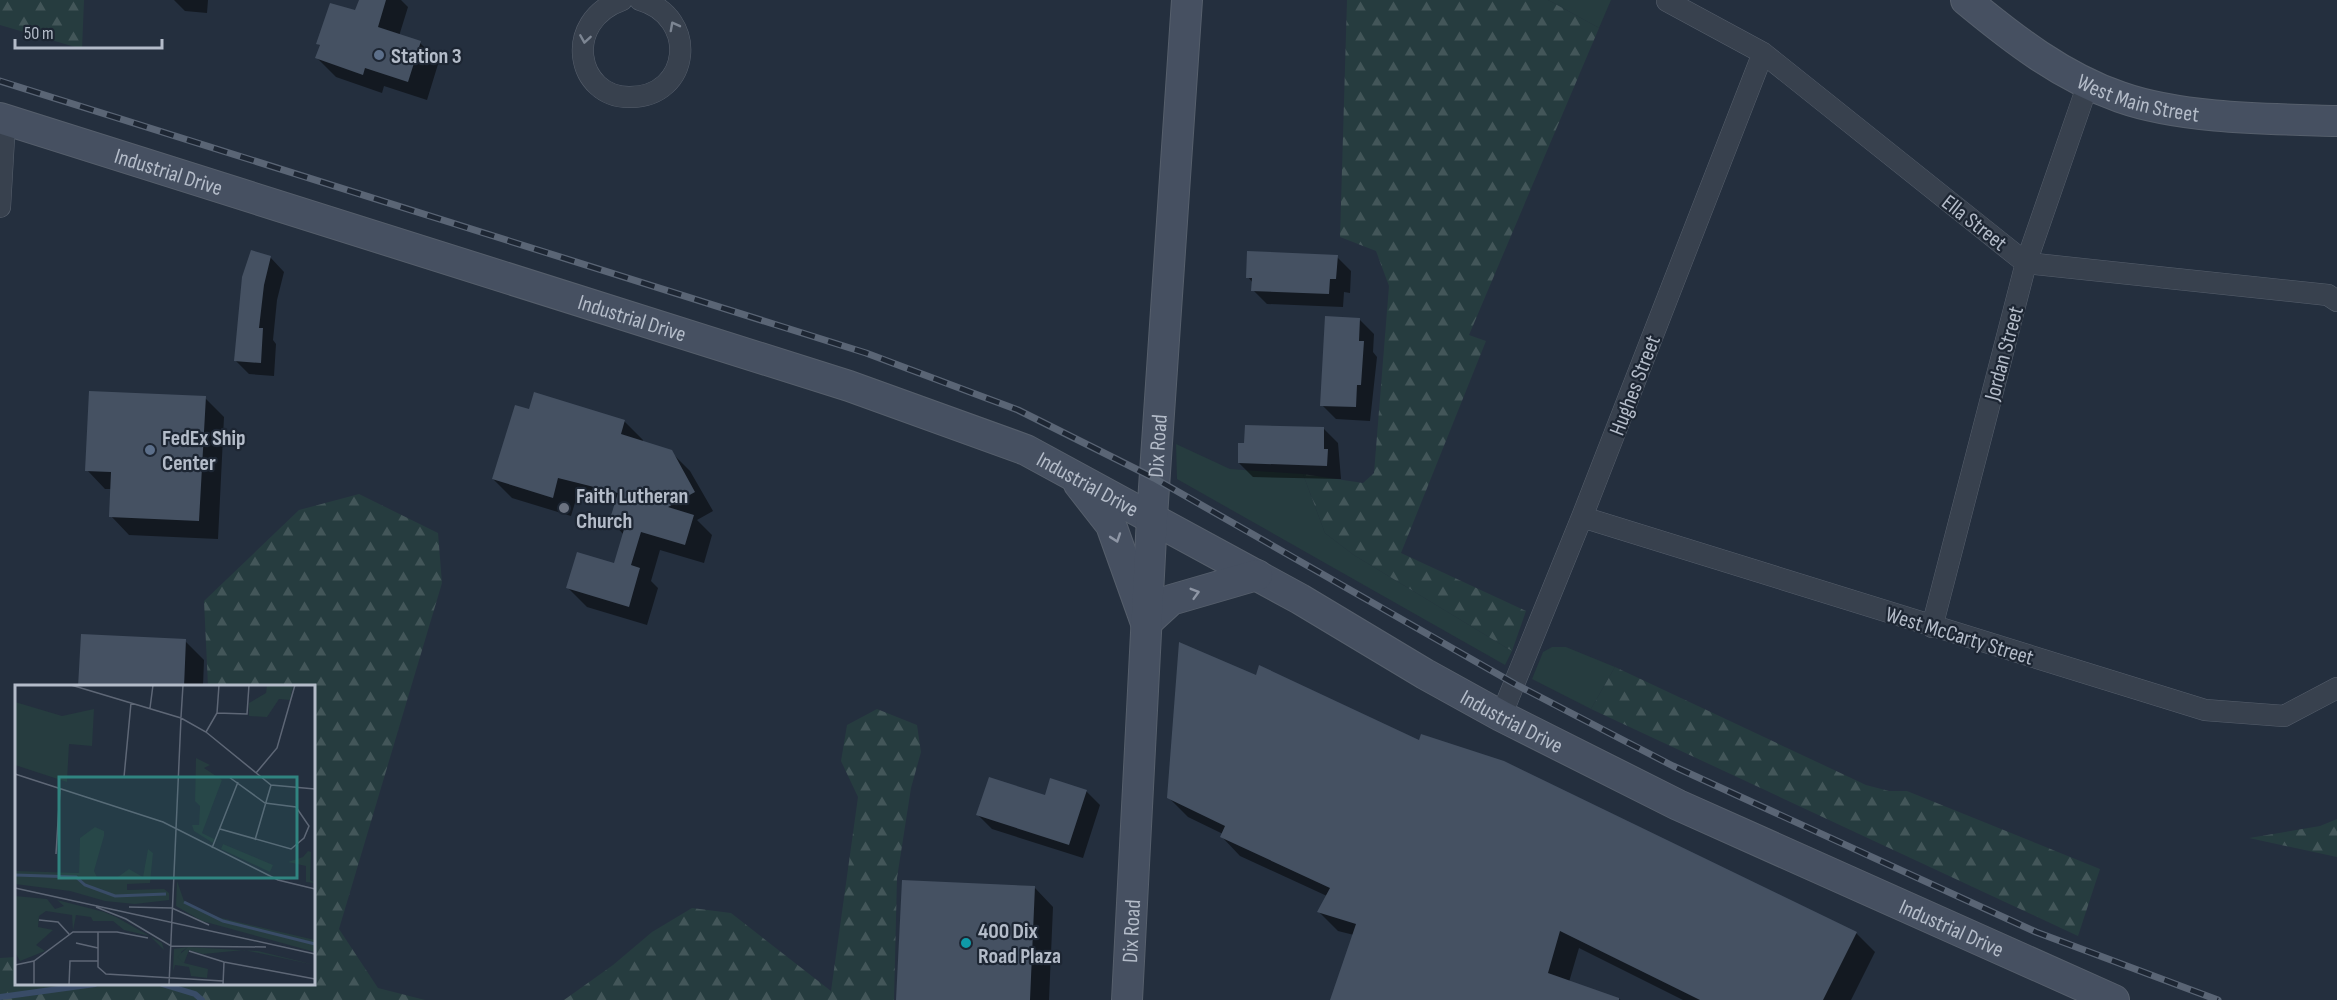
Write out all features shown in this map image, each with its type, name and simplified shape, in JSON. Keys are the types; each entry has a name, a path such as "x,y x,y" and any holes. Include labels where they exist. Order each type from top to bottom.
{"main road":[{"name":"Dix Road","path":"1127,1000 1152,517 1187,0"},
{"name":"West Main Street","path":"1966,0 2036,54 2088,84 2121,98 2156,107 2290,120 2337,121"},
{"name":"Industrial Drive","path":"2,119 849,386 1026,450 1257,575 1425,675 1501,716 1689,810 2114,1000"},
{"path":"1071,474 1111,525 1146,623 1171,600 1257,575"}],"street":[{"path":"622,0 608,5 595,15 587,28 583,51 589,73 598,85 612,94 627,98 642,97 663,86 677,69 681,54 680,39 675,24 666,12 653,4 640,0"},
{"name":"Ella Street","path":"1667,1 1763,53 2026,263 2328,296 2337,301"},
{"name":"Hughes Street","path":"1501,716 1582,517 1763,53"},
{"name":"Jordan Street","path":"1932,627 2026,263 2088,84"},
{"path":"0,207 2,119"},
{"name":"West McCarty Street","path":"1582,517 2205,710 2284,716 2337,688"}],"green space":[{"path":"0,0 84,0 82,49 0,25"},
{"path":"1347,0 1548,0 1599,28 1469,335 1486,341 1401,553 1526,611 1512,651 1354,555 1325,533 1303,474 1363,483 1374,473 1389,286 1376,251 1340,237"},
{"path":"1548,0 1611,0 1599,28"},
{"path":"1176,444 1230,469 1303,474 1325,533 1354,555 1512,651 1505,665 1177,479"},
{"path":"359,494 438,533 442,583 339,929 378,988 425,1000 0,1000 0,958 15,957 15,985 315,985 315,685 208,685 204,601 299,510"},
{"path":"1552,647 1566,647 1615,667 1591,709 1532,679 1543,652"},
{"path":"1615,667 1866,785 1889,791 1907,791 2100,869 2078,936 1591,709"},
{"path":"877,709 917,725 921,752 911,788 897,878 894,1000 564,1000 613,965 652,932 692,908 731,913 831,991 858,797 841,761 847,725"},
{"path":"2337,819 2337,857 2249,838 2320,826"}],"building":[{"path":"359,0 386,0 378,27 421,41 408,82 365,68 363,75 315,58 320,45 316,44 330,3 355,10"},
{"path":"251,250 271,256 264,285 259,328 263,328 261,363 234,361 242,277"},
{"path":"1247,251 1338,255 1336,279 1330,279 1329,294 1251,291 1252,278 1246,278"},
{"path":"1325,316 1360,318 1359,341 1364,341 1361,385 1357,385 1356,407 1320,406"},
{"path":"89,391 206,396 199,521 109,517 111,472 85,471"},
{"path":"534,392 625,420 621,434 672,450 695,492 668,507 694,515 685,545 641,532 631,565 640,568 629,607 566,588 577,552 614,563 625,526 609,522 618,493 558,478 553,498 492,479 515,405 529,409"},
{"path":"1245,425 1324,427 1324,449 1328,449 1327,466 1238,463 1238,443 1244,443"},
{"path":"81,634 186,639 184,685 78,685"},
{"path":"1179,642 1256,675 1259,665 1419,740 1421,734 1504,761 1857,932 1823,1000 1700,1000 1560,931 1548,973 1619,998 1619,1000 1330,1000 1356,924 1317,912 1330,888 1220,837 1225,826 1167,798"},
{"path":"989,777 1045,795 1050,778 1087,790 1069,845 976,815"},
{"name":"400 Dix Road Plaza","path":"902,880 1035,886 1030,1000 896,1000"}],"waterway":[{"path":"0,997 88,985"},
{"path":"165,985 195,994 202,1000"}],"railway":[{"path":"0,81 866,353 1018,410 1154,478 1515,684 1673,766 2036,932 2218,1000"}],"place":[{"name":"Station 3","path":"379,55"},
{"name":"FedEx Ship Center","path":"150,450"},
{"name":"Faith Lutheran Church","path":"564,508"},
{"name":"400 Dix Road Plaza","path":"966,943"}]}
